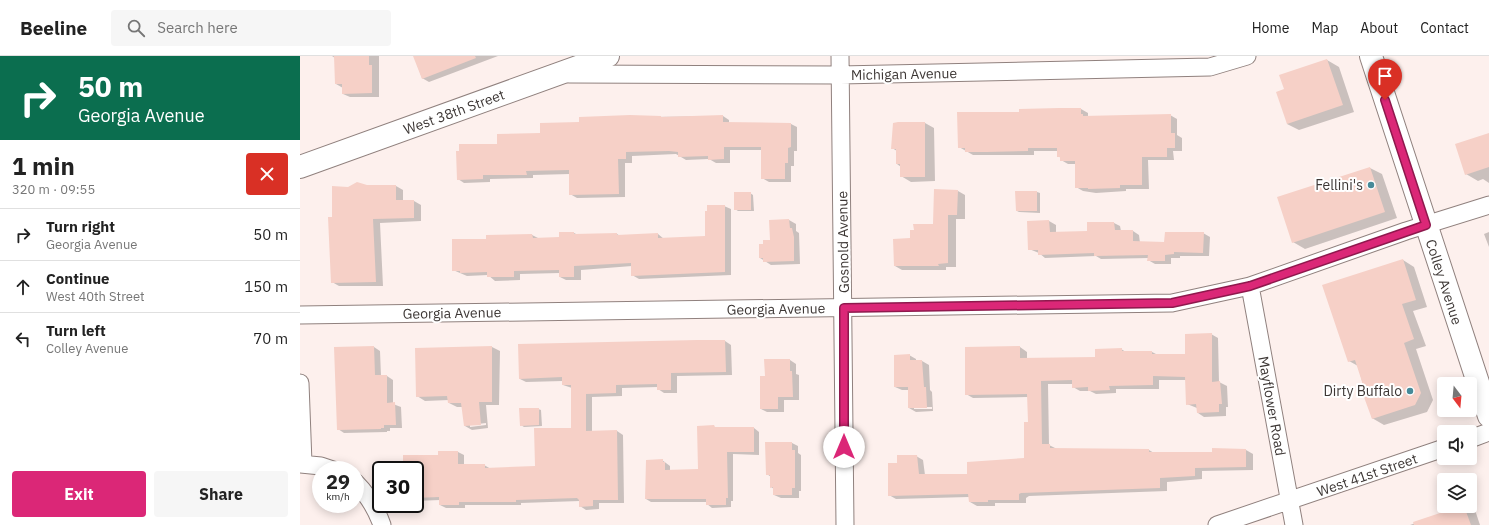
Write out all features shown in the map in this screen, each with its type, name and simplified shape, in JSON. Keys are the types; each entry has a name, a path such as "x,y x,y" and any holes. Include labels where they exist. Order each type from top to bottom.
{"main road":[{"name":"West 38th Street","path":"300,167 608,56"},
{"name":"Colley Avenue","path":"1371,56 1489,416"}],"street":[{"name":"Gosnold Avenue","path":"840,56 844,308 844,525"},
{"name":"Michigan Avenue","path":"559,74 840,75 1210,67 1247,56"},
{"name":"Georgia Avenue","path":"300,316 1172,303 1250,286 1426,225 1489,205"},
{"name":"Mayflower Road","path":"1250,286 1294,525"},
{"path":"300,383 301,464 312,465"},
{"path":"1477,436 1489,432"},
{"name":"West 41st Street","path":"1217,525 1251,512 1289,501 1437,450"},
{"path":"364,492 377,510 382,525"}],"building":[{"path":"334,56 369,56 369,65 372,65 372,93 342,94 342,84 335,84"},
{"path":"413,56 475,56 476,58 422,79"},
{"path":"1327,59 1343,105 1287,124 1276,92 1284,89 1279,75"},
{"path":"1081,108 1081,114 1083,114 1083,116 1171,114 1171,133 1175,133 1175,148 1167,148 1167,157 1142,157 1142,185 1120,185 1120,188 1088,189 1075,188 1075,161 1060,161 1060,157 1057,157 1057,148 1028,148 1028,151 965,152 965,148 958,148 957,112 1019,112 1019,109"},
{"path":"630,115 661,117 723,115 723,122 791,123 791,147 788,148 788,163 785,163 785,179 761,179 761,147 724,147 724,159 708,160 708,156 678,157 678,152 669,151 626,152 626,159 618,159 619,194 569,195 569,170 526,171 527,175 483,175 483,179 457,180 456,151 459,151 459,144 497,144 497,134 540,133 540,123 579,122 579,117"},
{"path":"925,122 925,177 900,177 900,164 896,164 896,149 891,149 893,123"},
{"path":"1489,133 1489,167 1465,175 1455,144"},
{"path":"1370,167 1385,212 1292,243 1277,197"},
{"path":"357,182 367,185 396,185 396,200 414,200 414,218 373,219 376,282 331,283 328,217 332,217 332,186 348,187"},
{"path":"934,189 958,190 957,215 948,215 948,263 938,264 939,266 894,266 893,239 910,238 910,230 914,230 913,224 933,224"},
{"path":"1015,191 1037,191 1037,211 1016,211"},
{"path":"734,192 751,192 751,210 734,210"},
{"path":"707,205 725,205 725,272 631,276 631,263 574,266 574,277 559,277 559,270 514,271 514,277 487,277 487,272 460,273 460,271 452,271 452,239 486,239 486,235 532,234 533,238 559,237 559,232 574,232 574,234 617,233 617,235 658,233 658,238 705,236 705,211 707,211"},
{"path":"789,219 790,228 792,228 794,237 794,261 763,262 763,258 759,258 759,244 763,244 763,240 770,240 769,220"},
{"path":"1049,220 1050,232 1087,231 1087,222 1114,222 1115,230 1133,230 1133,241 1164,242 1165,232 1204,232 1203,253 1174,252 1174,254 1165,255 1165,261 1147,261 1148,255 1094,256 1094,253 1038,255 1038,250 1028,250 1027,221"},
{"path":"1403,259 1416,300 1402,304 1414,339 1404,343 1421,393 1415,405 1372,419 1361,389 1364,388 1355,360 1348,362 1322,285"},
{"path":"1212,333 1212,382 1220,381 1222,404 1219,404 1219,412 1197,413 1196,404 1186,405 1185,377 1153,376 1153,385 1109,386 1110,390 1088,391 1088,387 1072,388 1072,380 1041,381 1042,444 1050,444 1050,448 1149,449 1149,452 1212,452 1212,448 1246,449 1246,467 1195,468 1195,476 1160,478 1160,488 1021,493 1019,494 1019,500 988,500 988,502 969,502 968,494 888,496 888,463 897,463 897,455 917,455 919,474 967,474 967,462 1024,458 1024,422 1028,422 1027,394 965,395 965,347 1020,346 1020,358 1095,357 1095,349 1122,348 1122,351 1152,351 1152,354 1185,354 1185,334"},
{"path":"725,340 726,372 671,373 671,390 657,390 657,384 616,385 616,393 586,394 586,431 617,430 618,500 593,500 593,506 579,507 579,500 577,498 516,500 516,502 459,502 459,505 439,505 439,497 424,498 424,461 403,461 403,455 438,455 438,451 458,451 458,464 485,464 485,468 535,466 534,428 571,428 571,385 562,385 562,377 519,379 518,344"},
{"path":"374,346 375,375 387,375 387,403 395,402 396,425 384,425 384,428 381,429 337,430 334,347"},
{"path":"492,346 492,402 479,402 481,425 464,426 461,403 448,403 447,396 416,397 415,348"},
{"path":"910,354 910,360 922,360 927,408 908,408 908,387 894,387 894,355"},
{"path":"764,359 790,359 793,397 778,397 778,409 760,409 760,376 765,376"},
{"path":"519,408 539,408 539,425 520,426"},
{"path":"714,425 715,427 754,427 754,452 727,452 728,498 726,498 726,505 706,505 706,499 645,499 646,460 663,459 663,462 665,462 665,470 698,469 697,426"},
{"path":"765,442 792,442 792,450 795,450 795,488 792,488 792,495 773,495 773,487 770,488 770,475 766,475"},
{"path":"1440,513 1467,513 1471,525 1414,525 1413,522"}],"place":[{"name":"Fellini's","path":"1371,185"},
{"name":"Dirty Buffalo","path":"1410,391"}],"route":[{"path":"844,447 844,308 1172,303 1250,286 1426,225 1385,100"}]}
